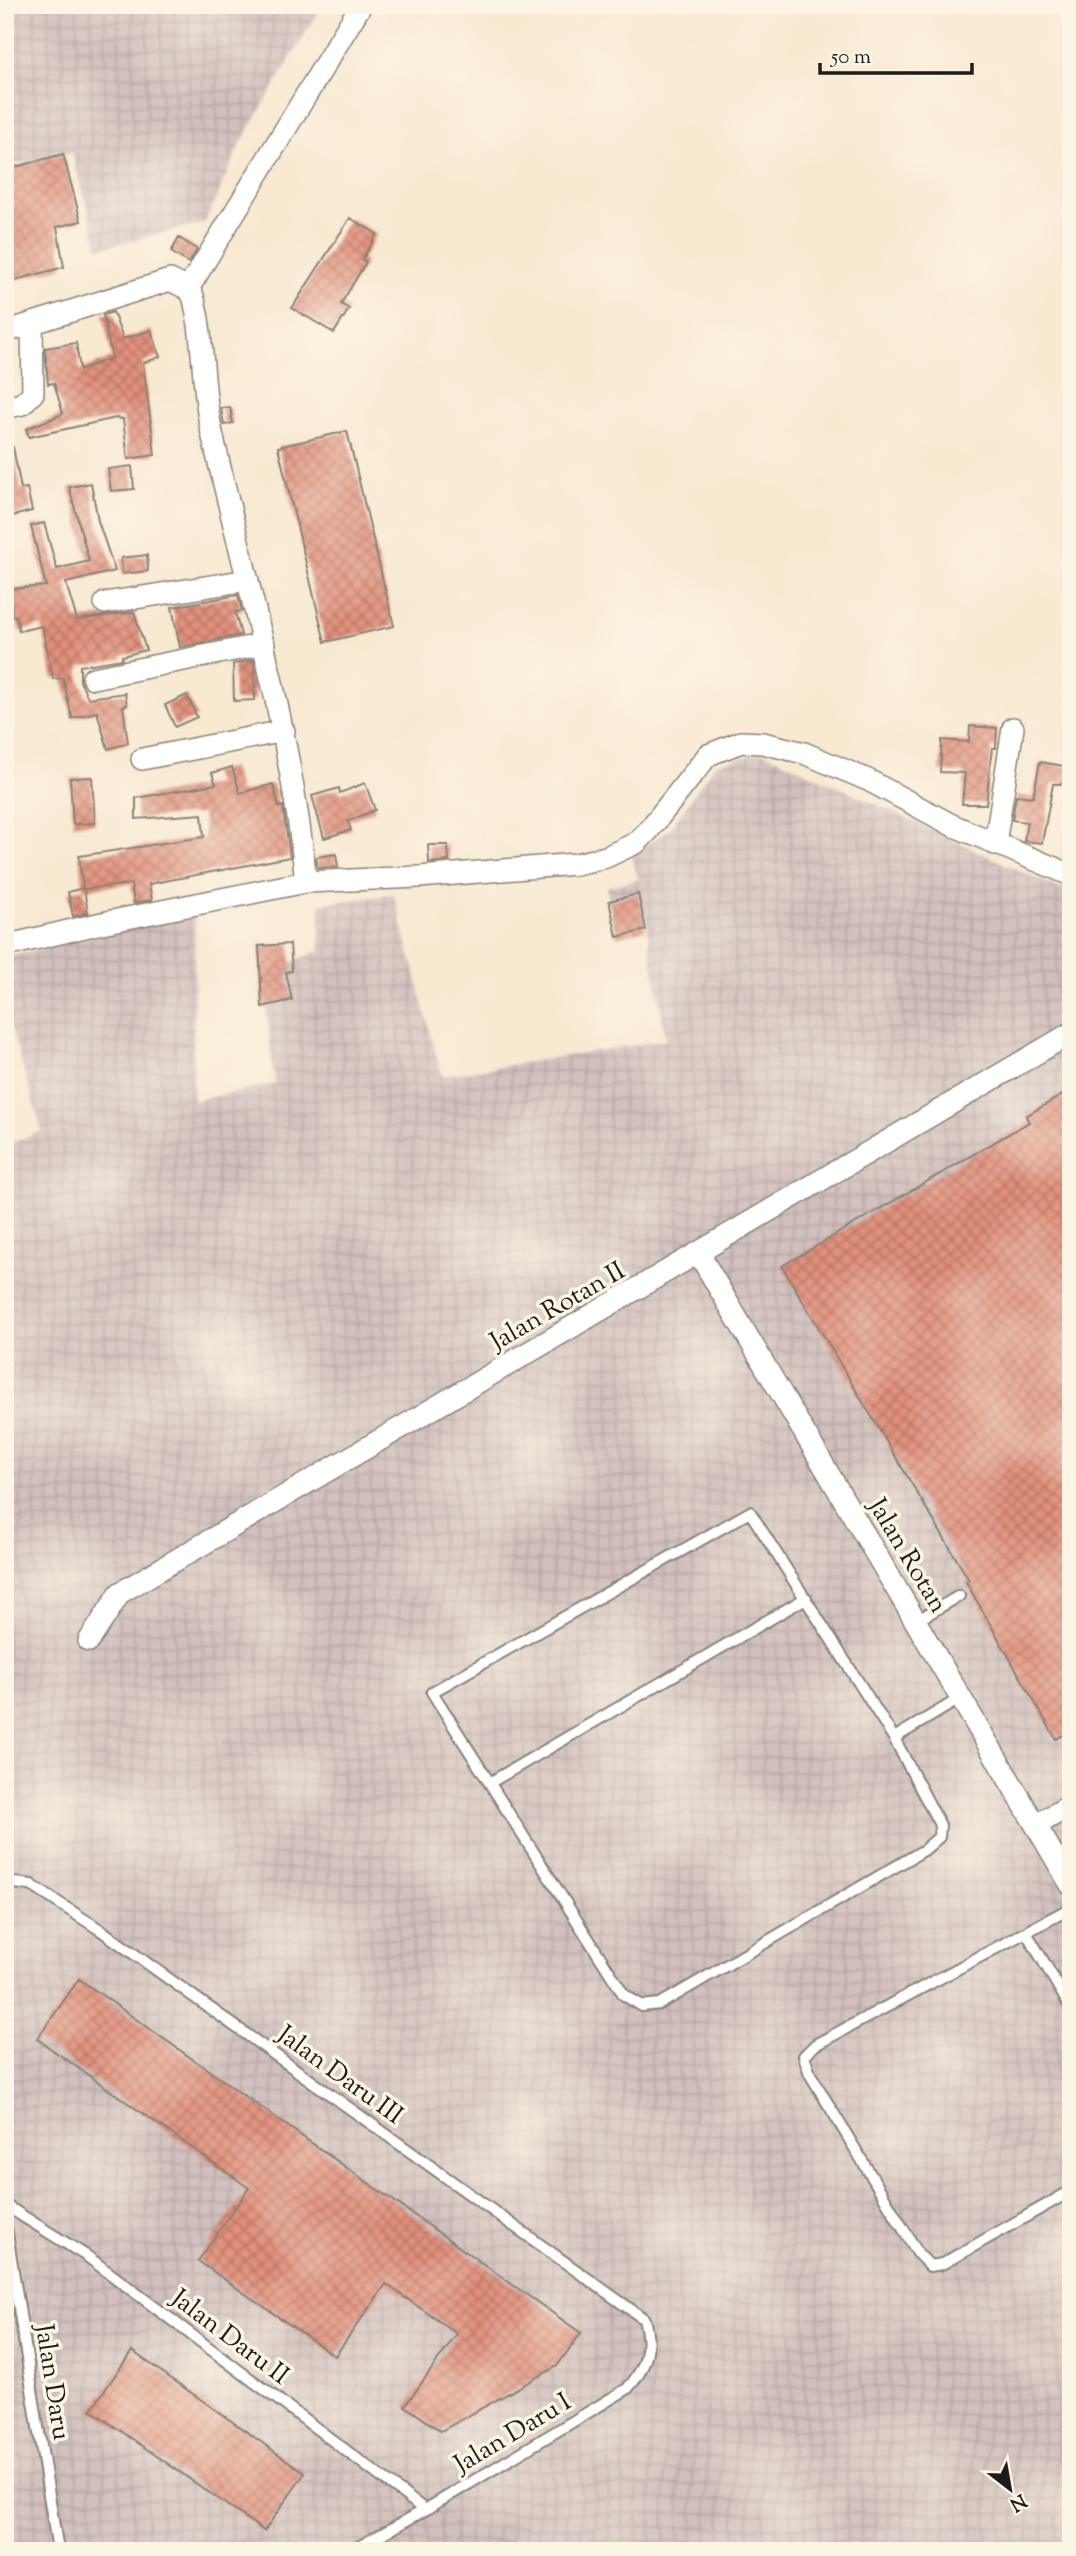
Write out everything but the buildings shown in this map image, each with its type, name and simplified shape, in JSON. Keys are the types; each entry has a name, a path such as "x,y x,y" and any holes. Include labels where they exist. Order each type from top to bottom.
{"street":[{"path":"188,289 361,5"},
{"path":"5,332 170,280 188,289 196,306 201,369 211,433 284,731 299,815 306,882"},
{"path":"5,408 22,404 33,393 32,325"},
{"path":"105,603 248,580"},
{"path":"93,678 264,644"},
{"path":"995,844 1013,728"},
{"path":"142,759 284,731"},
{"path":"5,946 306,882 419,877 576,864 606,857 636,843 708,755 741,742 763,743 804,753 868,780 995,844 1071,875"},
{"name":"Jalan Rotan II","path":"89,1641 120,1593 1071,1033"},
{"name":"Jalan Rotan","path":"699,1254 1071,1885"},
{"path":"1036,1825 1071,1805"}],"lane":[{"path":"750,1512 806,1598 894,1738 940,1825 939,1837 924,1850 660,2004 642,2006 624,1996 432,1692 750,1512"},
{"path":"916,1621 959,1596"},
{"path":"491,1782 806,1598"},
{"path":"894,1738 961,1698"},
{"name":"Jalan Daru III","path":"5,1882 31,1885 102,1931 644,2319"},
{"path":"1071,1908 816,2045 804,2056 810,2074 919,2255 930,2266 942,2264 1071,2191"},
{"path":"1026,1932 1071,2008"},
{"name":"Jalan Daru II","path":"5,2205 88,2257 425,2510"},
{"name":"Jalan Daru","path":"5,2221 58,2551"},
{"name":"Jalan Daru I","path":"351,2551 627,2389 640,2375 649,2353 644,2319"}],"shaded area":[{"path":"5,5 322,5 240,145 205,223 99,248 72,153 5,166"},
{"path":"763,752 1059,889 1071,888 1071,2551 5,2551 5,1146 42,1131 5,1008 5,958 195,912 193,1101 275,1084 262,975 320,950 320,904 394,894 442,1076 666,1040 646,921 613,929 607,887 639,879 630,855 669,830 715,764"}]}
